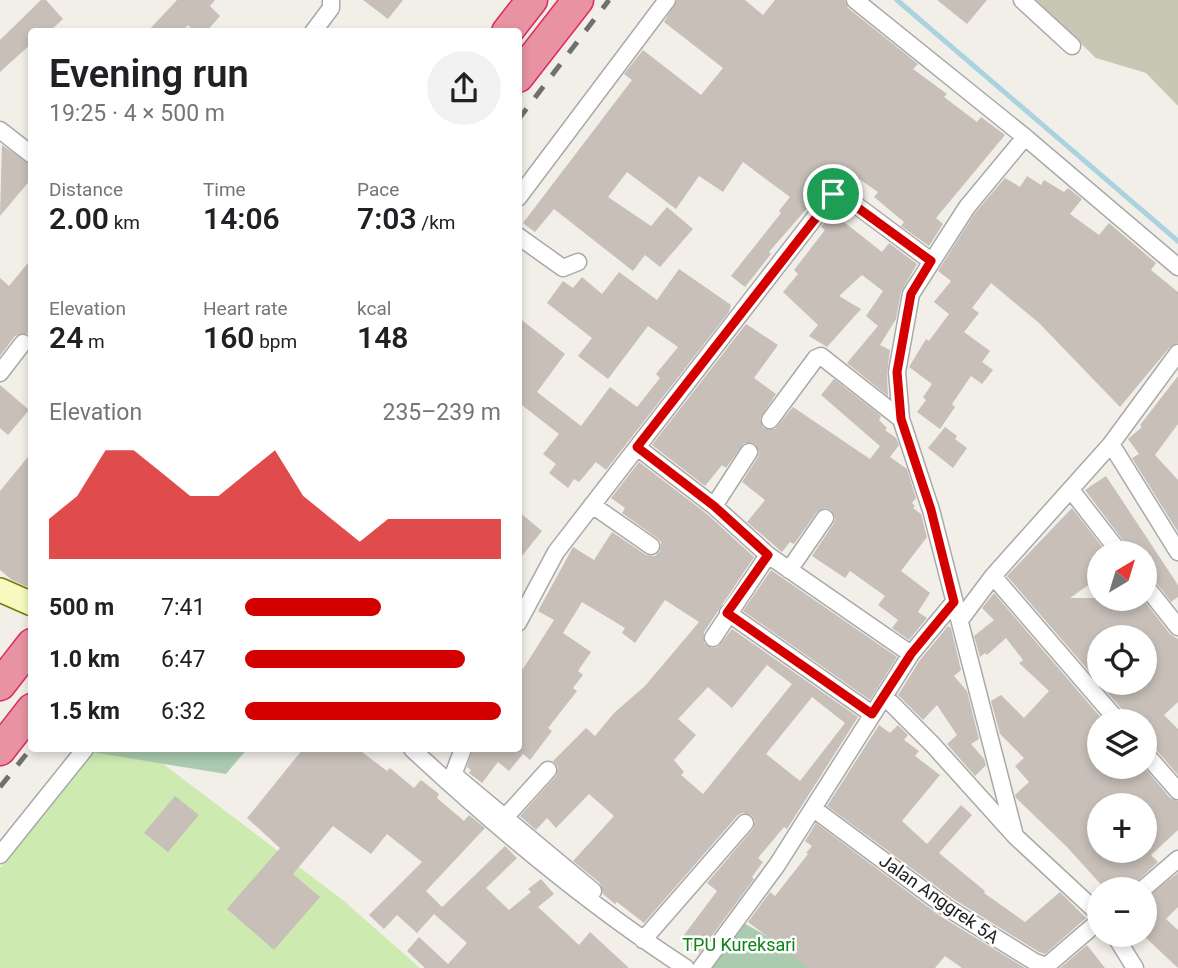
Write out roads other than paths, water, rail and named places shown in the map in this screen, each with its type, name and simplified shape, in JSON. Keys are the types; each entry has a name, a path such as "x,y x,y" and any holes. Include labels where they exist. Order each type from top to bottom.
{"highway":[{"path":"510,28 532,0"},
{"path":"522,72 578,0"},
{"path":"0,685 28,649"},
{"path":"0,750 28,714"}],"street":[{"path":"316,28 331,8 331,0"},
{"path":"522,193 667,0"},
{"path":"855,0 1025,137 1178,267"},
{"path":"1022,0 1072,46"},
{"path":"0,130 28,152"},
{"path":"1015,836 931,510 901,419 897,372 903,326 911,294 967,207 1025,137"},
{"path":"522,616 556,552 833,194 840,193 931,261"},
{"path":"522,239 563,268 578,262"},
{"path":"0,373 23,343"},
{"path":"960,620 993,576 1111,444 1178,353"},
{"path":"770,420 818,356 901,419"},
{"path":"1111,444 1178,552"},
{"path":"637,447 714,506 768,555 911,654"},
{"path":"714,506 749,452"},
{"path":"1071,491 1111,541"},
{"path":"592,505 651,546"},
{"path":"789,570 825,518"},
{"path":"713,638 727,613 768,555"},
{"path":"993,576 1108,709"},
{"path":"0,590 28,602"},
{"path":"1157,600 1178,627"},
{"path":"701,968 777,865 911,654 954,602"},
{"path":"727,613 872,714"},
{"path":"884,696 933,745 1015,836 1087,903"},
{"path":"0,855 83,752"},
{"path":"416,752 501,821 561,879 686,968"},
{"path":"429,752 451,779"},
{"path":"451,779 462,752"},
{"path":"1157,767 1178,791"},
{"path":"501,821 548,770"},
{"name":"Jalan Anggrek 5A","path":"814,809 946,907 1034,962 1044,965 1050,963 1087,931"},
{"path":"645,939 745,823"},
{"path":"1157,877 1178,859"},
{"path":"1122,947 1135,968"}],"waterway":[{"path":"897,0 1178,241"}],"railway":[{"path":"522,115 609,0"},
{"path":"0,787 28,752"}],"park label":[{"name":"TPU Kureksari","path":"739,945"}]}
